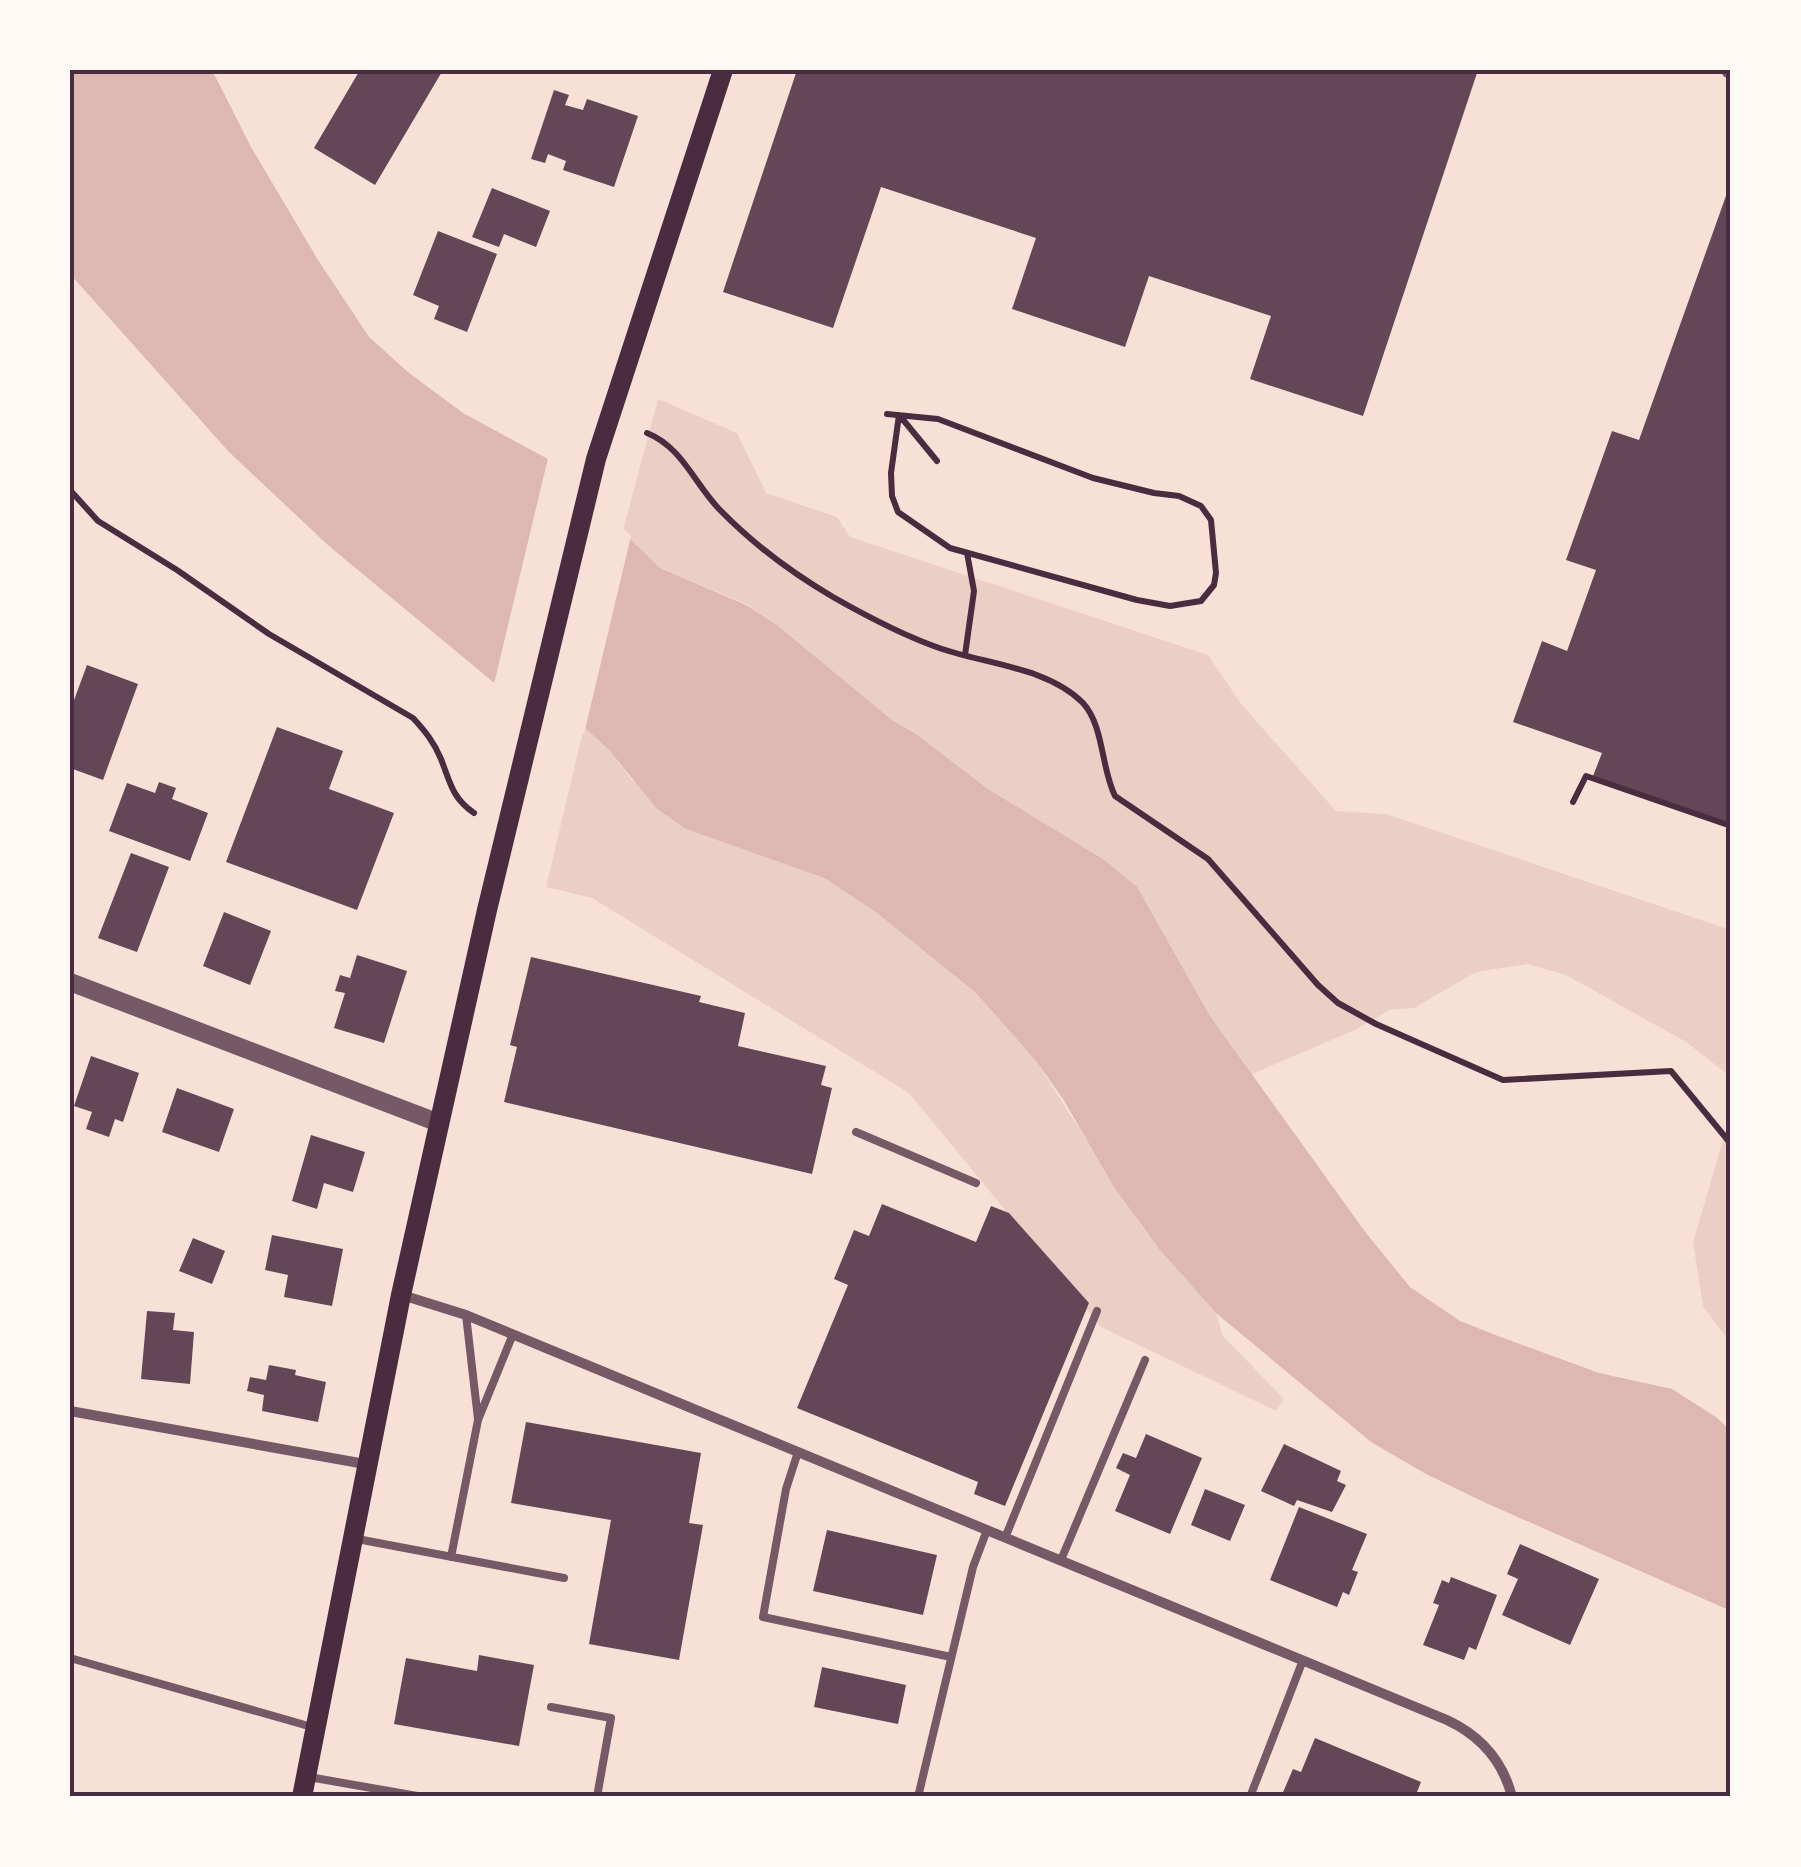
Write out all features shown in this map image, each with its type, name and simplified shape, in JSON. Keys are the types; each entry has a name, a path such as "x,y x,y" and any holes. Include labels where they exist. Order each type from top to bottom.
{"main road":[{"path":"304,1787 400,1295 596,459 723,70"}],"street":[{"path":"70,982 438,1123"},
{"path":"400,1295 466,1314 1462,1727 1489,1750 1501,1767 1512,1797"},
{"path":"70,1411 365,1464"}],"lane":[{"path":"856,1132 976,1183"},
{"path":"1004,1538 1097,1311"},
{"path":"466,1314 478,1420"},
{"path":"451,1556 478,1420 513,1334"},
{"path":"1060,1560 1144,1360"},
{"path":"798,1452 786,1489 763,1617 951,1657"},
{"path":"918,1797 973,1567 987,1530"},
{"path":"351,1538 564,1578"},
{"path":"70,1658 316,1728"},
{"path":"1250,1797 1303,1660"},
{"path":"551,1707 611,1718 596,1797"},
{"path":"304,1787 423,1797"}],"path":[{"path":"887,414 900,415 938,419 1093,478 1179,496 1201,506 1211,520 1214,585 1202,601 1170,606 950,548 898,512 892,496 892,474 900,415"},
{"path":"900,415 936,461"},
{"path":"647,433 671,446 704,493 726,515 797,574 853,609 908,636 1042,679 1086,706 1114,796 1208,859 1338,1003 1376,1024 1504,1080 1671,1071 1731,1144"},
{"path":"70,490 98,521 268,634 413,718 429,736 460,804 474,813"},
{"path":"965,655 973,608 967,553"},
{"path":"1574,802 1586,776 1731,826"}],"shaded area":[{"path":"70,70 212,70 251,147 318,260 369,337 409,373 463,413 546,458 660,568 746,605 777,625 892,720 988,789 1103,859 1137,887 1210,1016 1366,1233 1410,1287 1460,1321 1599,1373 1672,1389 1716,1417 1731,1431 1731,1611 1486,1503 1371,1442 1216,1313 1159,1249 1114,1187 1036,1061 976,993 877,913 824,878 686,829 657,809 609,750 584,727 498,686 329,546 229,452 70,274"},
{"path":"658,399 737,433 766,493 837,517 850,537 1208,655 1242,705 1336,811 1386,814 1731,930 1731,1077 1686,1042 1566,975 1528,964 1476,972 1414,1008 1390,1010 1355,1030 1252,1074 1210,1016 1136,887 1103,859 988,789 892,720 777,625 746,604 660,568 622,534"},
{"path":"584,727 609,750 631,779 686,829 824,878 877,913 976,993 1036,1061 1138,1221 1216,1313 1223,1336 1284,1399 1276,1411 1101,1327 909,1093 592,898 546,887"},
{"path":"1731,1113 1731,1344 1703,1306 1693,1242"}],"pier":[{"path":"549,454 631,536 584,734 493,688"}],"building":[{"path":"360,70 443,70 375,185 314,148"},
{"path":"797,70 1478,70 1363,416 1250,379 1271,316 1149,276 1125,347 1012,309 1036,238 881,187 833,328 723,292"},
{"path":"554,90 569,95 565,105 583,110 587,99 638,116 614,187 563,170 566,161 548,154 545,163 531,159"},
{"path":"492,188 550,211 536,247 504,234 499,247 472,237"},
{"path":"1727,193 1731,194 1731,825 1593,776 1602,753 1513,722 1542,641 1567,651 1596,570 1566,560 1612,431 1639,440"},
{"path":"438,231 497,254 467,332 434,319 439,306 413,295"},
{"path":"87,665 138,684 103,780 70,768 70,711"},
{"path":"277,727 343,751 329,789 394,813 357,910 226,862"},
{"path":"159,782 176,788 172,799 208,813 190,861 109,831 127,783 155,793"},
{"path":"131,853 169,867 137,952 98,938"},
{"path":"224,912 271,931 250,985 203,966"},
{"path":"357,955 407,971 384,1043 334,1028 345,993 335,991 340,975 350,978"},
{"path":"531,957 701,996 699,1002 745,1013 738,1046 826,1066 821,1085 832,1088 812,1174 504,1102 517,1047 510,1045"},
{"path":"91,1056 139,1073 123,1122 115,1119 109,1137 86,1129 92,1112 74,1106"},
{"path":"177,1088 234,1109 219,1152 162,1132"},
{"path":"311,1135 365,1152 353,1192 324,1183 317,1209 292,1201"},
{"path":"882,1204 976,1242 991,1206 1009,1213 1089,1303 1005,1506 974,1494 978,1482 797,1408 848,1285 834,1279 854,1230 869,1236"},
{"path":"272,1235 343,1249 332,1306 284,1297 288,1275 265,1270"},
{"path":"193,1238 225,1251 212,1284 179,1271"},
{"path":"147,1311 175,1313 173,1330 194,1332 190,1384 141,1379"},
{"path":"269,1365 326,1382 318,1422 262,1411 264,1395 247,1391 250,1377 266,1380"},
{"path":"526,1422 701,1453 689,1523 703,1525 679,1660 589,1644 611,1520 511,1503"},
{"path":"1146,1434 1202,1458 1170,1534 1115,1511 1130,1475 1116,1468 1123,1453 1136,1458"},
{"path":"1284,1444 1341,1471 1337,1481 1346,1485 1332,1512 1297,1500 1294,1506 1261,1491"},
{"path":"1205,1489 1245,1505 1230,1541 1191,1525"},
{"path":"1299,1507 1367,1534 1352,1570 1358,1572 1349,1595 1343,1592 1337,1607 1270,1580"},
{"path":"827,1530 937,1555 923,1615 813,1591"},
{"path":"1520,1544 1599,1579 1570,1645 1502,1615 1518,1579 1507,1574"},
{"path":"1451,1577 1497,1595 1476,1650 1469,1647 1464,1660 1423,1645 1439,1605 1433,1603 1442,1580 1449,1583"},
{"path":"479,1655 534,1665 519,1746 394,1724 406,1658 477,1671"},
{"path":"822,1667 906,1685 898,1724 814,1707"},
{"path":"1315,1738 1421,1782 1415,1797 1281,1797 1293,1769 1301,1772"}]}
